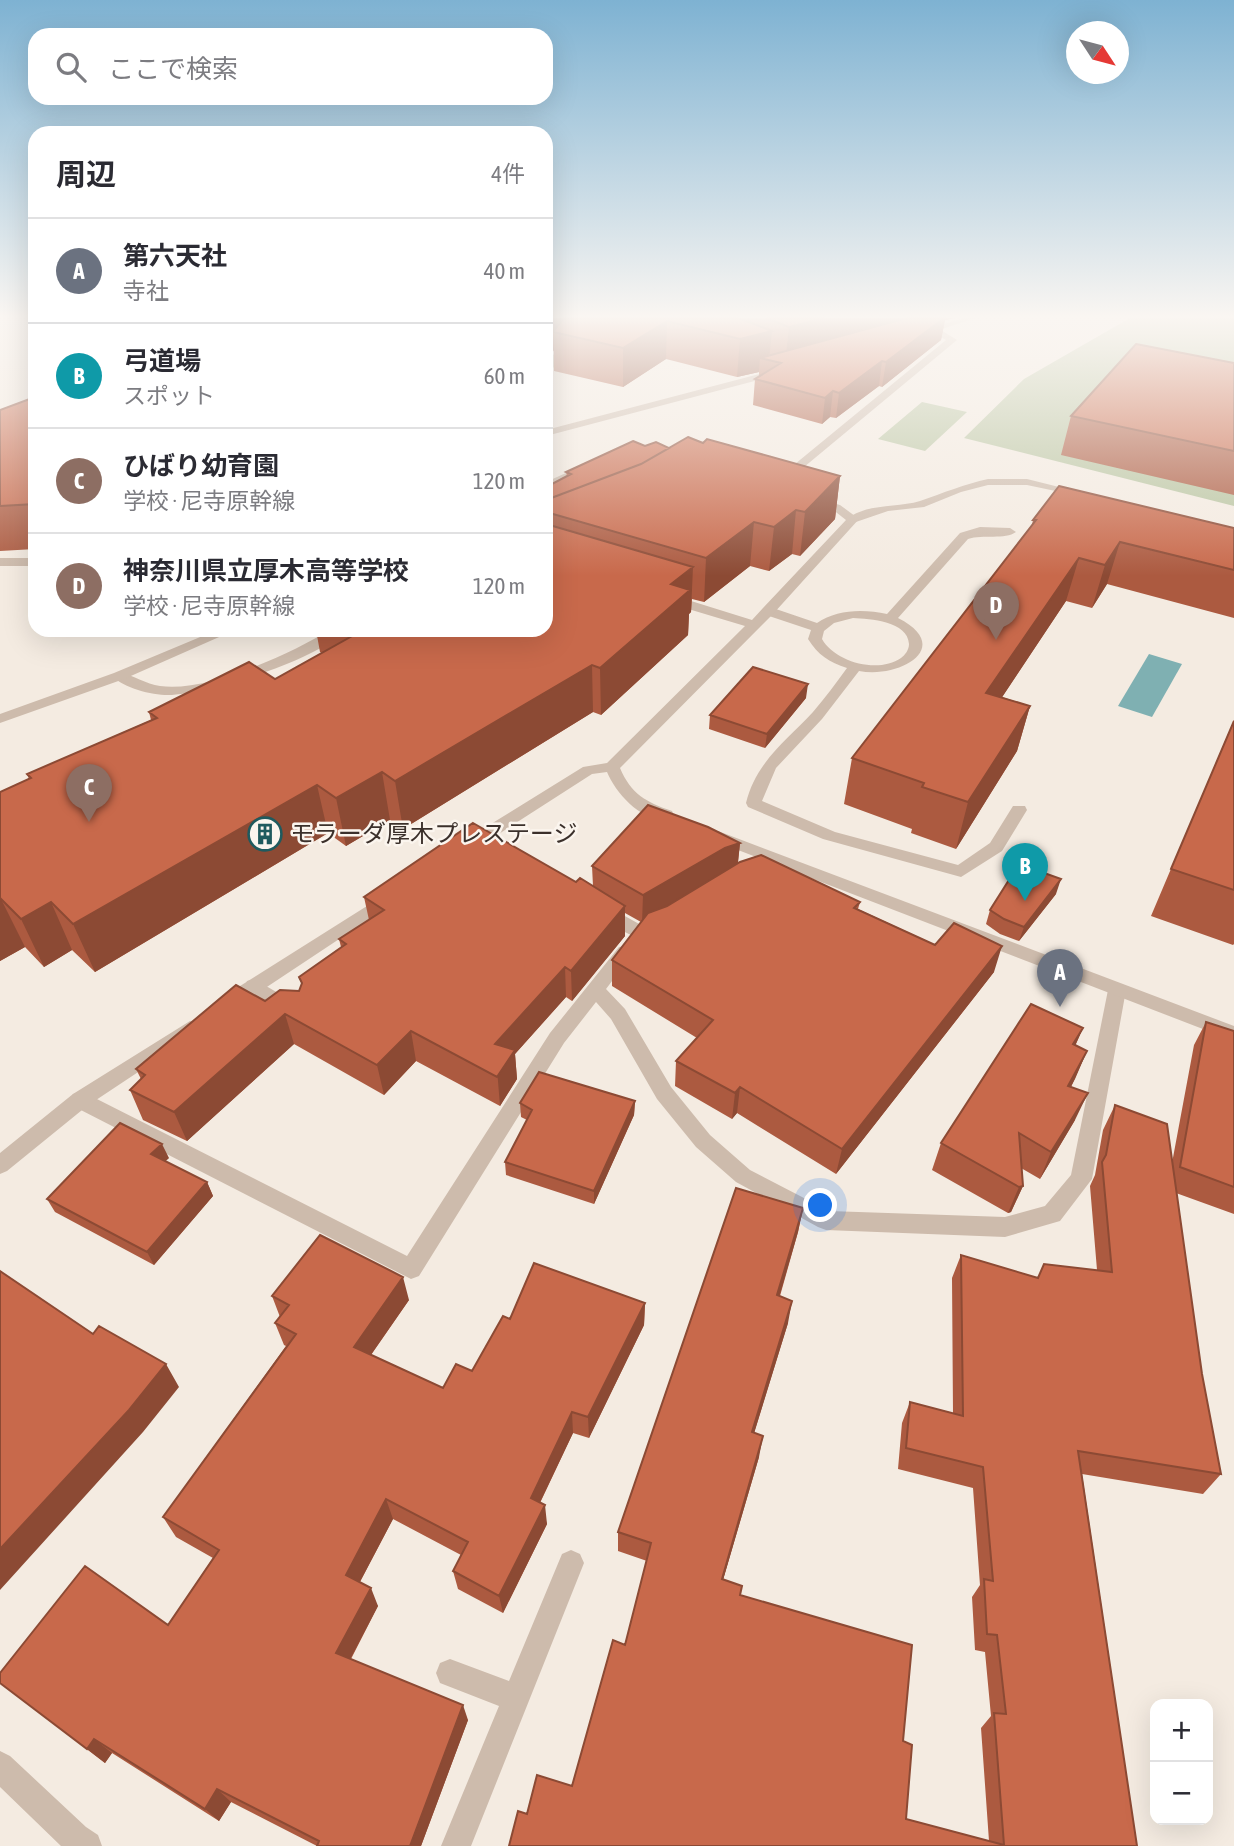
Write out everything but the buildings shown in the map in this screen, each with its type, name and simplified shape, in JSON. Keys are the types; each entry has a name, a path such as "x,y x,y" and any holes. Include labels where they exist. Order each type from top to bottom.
{"street":[{"path":"553,431 655,404"},
{"path":"853,519 835,507 784,492 881,404"},
{"path":"553,483 592,465"},
{"path":"459,852 488,841 588,770 612,767 768,611 853,519 887,508 920,505 957,490 988,482 1027,482 1065,490"},
{"path":"890,620 964,536 981,531 1010,532"},
{"path":"0,562 28,562"},
{"path":"663,597 754,625"},
{"path":"768,611 818,628"},
{"path":"853,614 890,620 909,630 916,639 917,648 913,656 889,668 854,668 825,656 814,637 818,628 826,621 853,614"},
{"path":"0,719 119,676 211,637"},
{"path":"119,676 139,685 164,691 224,682 261,668 325,637"},
{"path":"854,668 817,715 776,757 757,784 754,803 800,825 882,852 961,871 996,847 1019,810"},
{"path":"612,767 623,793 645,807 683,822"},
{"path":"708,832 1234,1034"},
{"path":"762,870 785,862"},
{"path":"0,1165 80,1100 402,889"},
{"path":"595,906 640,933"},
{"path":"80,1100 411,1269 557,1038 640,933 671,918"},
{"path":"254,986 299,1014"},
{"path":"596,990 618,1014 664,1093 703,1141 743,1176 826,1220 1005,1227 1052,1214 1081,1179 1117,990"},
{"path":"456,1846 571,1563"},
{"path":"450,1673 516,1698"},
{"path":"0,1766 75,1838 87,1846"}],"green space":[{"path":"919,404 967,412 925,451 878,439"},
{"path":"998,404 1234,404 1234,506 964,438"}],"water":[{"path":"1149,654 1182,664 1152,717 1118,706"}],"place":[{"name":"神奈川県立厚木高等学校","path":"996,640"},
{"name":"ひばり幼育園","path":"89,822"},
{"name":"モラーダ厚木プレステージ","path":"265,834"},
{"name":"弓道場","path":"1025,901"},
{"name":"第六天社","path":"1060,1007"}]}
